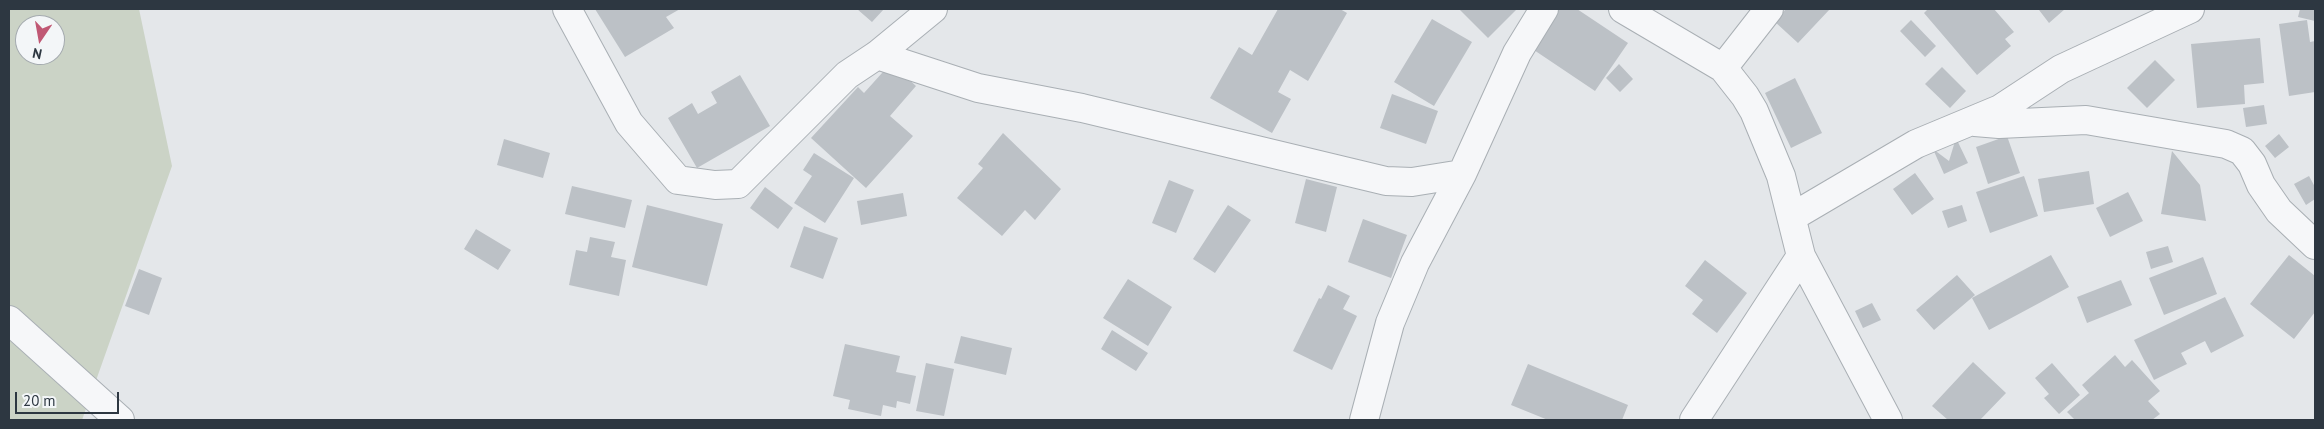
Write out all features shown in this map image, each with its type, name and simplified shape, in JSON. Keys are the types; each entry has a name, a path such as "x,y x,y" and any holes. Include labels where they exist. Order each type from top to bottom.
{"street":[{"path":"567,9 629,123 678,180 715,185 738,184 847,75 877,55 933,9"},
{"path":"1364,420 1390,323 1416,263 1462,174 1517,53 1544,9"},
{"path":"1623,9 1723,68 1754,110 1782,176 1801,256 1888,420"},
{"path":"1723,68 1769,9"},
{"path":"1792,217 1916,144 2000,109 2061,70 2190,9"},
{"path":"877,55 978,88 1082,108 1386,181 1412,182 1462,174"},
{"path":"1972,122 1999,124 2086,120 2226,144 2242,151 2252,164 2261,185 2279,210 2315,245"},
{"path":"1694,420 1801,256"},
{"path":"9,320 120,420"}],"shaded area":[{"path":"9,9 139,9 172,166 82,420 9,420"}],"building":[{"path":"595,9 680,9 666,17 674,28 625,57"},
{"path":"857,9 884,9 872,22"},
{"path":"1278,9 1340,9 1347,13 1308,81 1290,70 1278,92 1291,99 1272,133 1210,98 1239,47 1252,55"},
{"path":"1459,9 1517,9 1488,38"},
{"path":"1552,9 1577,9 1628,43 1595,91 1528,46"},
{"path":"1786,9 1830,9 1798,43 1774,21"},
{"path":"1928,9 1994,9 2014,32 2005,39 2011,46 1977,75 1924,13"},
{"path":"2040,9 2065,9 2049,23"},
{"path":"2300,9 2315,9 2315,21 2298,17"},
{"path":"1432,19 1472,42 1434,106 1394,82"},
{"path":"1911,20 1936,46 1925,57 1900,31"},
{"path":"2307,20 2310,42 2315,41 2315,92 2289,96 2279,24"},
{"path":"2260,38 2264,83 2244,85 2245,104 2197,108 2191,44"},
{"path":"2155,60 2175,80 2147,108 2127,88"},
{"path":"891,63 916,86 890,116 913,136 866,188 811,138 858,87 864,93"},
{"path":"1619,64 1633,79 1620,92 1606,78"},
{"path":"1942,67 1966,91 1950,108 1925,84"},
{"path":"740,75 770,126 697,168 668,118 692,103 698,114 717,103 711,92"},
{"path":"1795,78 1822,133 1791,148 1765,93"},
{"path":"1392,94 1438,111 1426,144 1380,128"},
{"path":"2264,105 2267,124 2246,127 2243,108"},
{"path":"1003,133 1061,189 1035,220 1025,210 1002,236 957,198 983,168 978,164"},
{"path":"2279,134 2289,147 2275,158 2265,146"},
{"path":"2007,136 2020,173 1988,184 1976,147"},
{"path":"1956,138 1968,163 1944,174 1933,149 1949,161"},
{"path":"504,139 550,153 543,178 497,165"},
{"path":"2172,151 2200,185 2206,221 2161,214"},
{"path":"814,153 854,178 825,223 794,203 812,176 803,170"},
{"path":"2089,171 2094,204 2044,212 2038,179"},
{"path":"1915,173 1934,199 1912,215 1893,189"},
{"path":"2024,176 2038,216 1990,233 1976,192"},
{"path":"2309,176 2315,187 2315,199 2306,205 2294,184"},
{"path":"1306,179 1337,187 1326,232 1295,223"},
{"path":"1169,180 1194,190 1176,233 1152,223"},
{"path":"572,186 632,200 625,228 565,214"},
{"path":"765,187 793,208 778,229 750,208"},
{"path":"2128,192 2143,221 2110,237 2096,208"},
{"path":"903,193 907,216 861,225 857,201"},
{"path":"647,205 723,224 707,286 632,267"},
{"path":"1228,205 1251,220 1215,273 1193,259"},
{"path":"1962,205 1967,221 1948,228 1942,211"},
{"path":"1363,219 1407,235 1391,278 1348,262"},
{"path":"804,226 838,238 823,279 790,267"},
{"path":"476,229 511,250 498,270 464,249"},
{"path":"590,237 615,242 611,257 626,260 619,296 569,285 576,250 587,252"},
{"path":"2168,246 2173,262 2151,269 2146,252"},
{"path":"2051,255 2069,287 1989,330 1972,298"},
{"path":"2289,255 2315,276 2315,312 2294,339 2250,304"},
{"path":"2203,257 2217,294 2164,315 2149,278"},
{"path":"1705,260 1747,293 1717,333 1692,314 1703,300 1685,286"},
{"path":"139,269 162,278 149,315 125,306"},
{"path":"1957,275 1975,295 1934,330 1916,310"},
{"path":"1128,279 1172,307 1148,346 1103,318"},
{"path":"2121,280 2132,305 2087,323 2077,297"},
{"path":"1328,285 1350,296 1343,309 1357,316 1332,370 1293,351 1319,298 1321,299"},
{"path":"2225,297 2244,336 2211,353 2205,341 2181,353 2187,364 2154,380 2134,340"},
{"path":"1872,303 1881,320 1863,328 1855,311"},
{"path":"1112,330 1148,353 1136,371 1101,349"},
{"path":"961,336 1012,348 1006,375 954,363"},
{"path":"845,344 900,356 896,372 916,376 910,404 897,401 896,408 883,405 881,416 848,409 850,400 833,396"},
{"path":"2115,355 2125,367 2132,360 2160,391 2148,401 2160,414 2152,420 2075,420 2067,412 2089,393 2082,385"},
{"path":"1973,362 2006,393 1980,420 1948,420 1932,406"},
{"path":"926,363 954,369 944,416 916,411"},
{"path":"2052,363 2080,395 2059,414 2044,398 2049,394 2035,378"},
{"path":"1528,364 1628,405 1622,420 1548,420 1511,405"}]}
